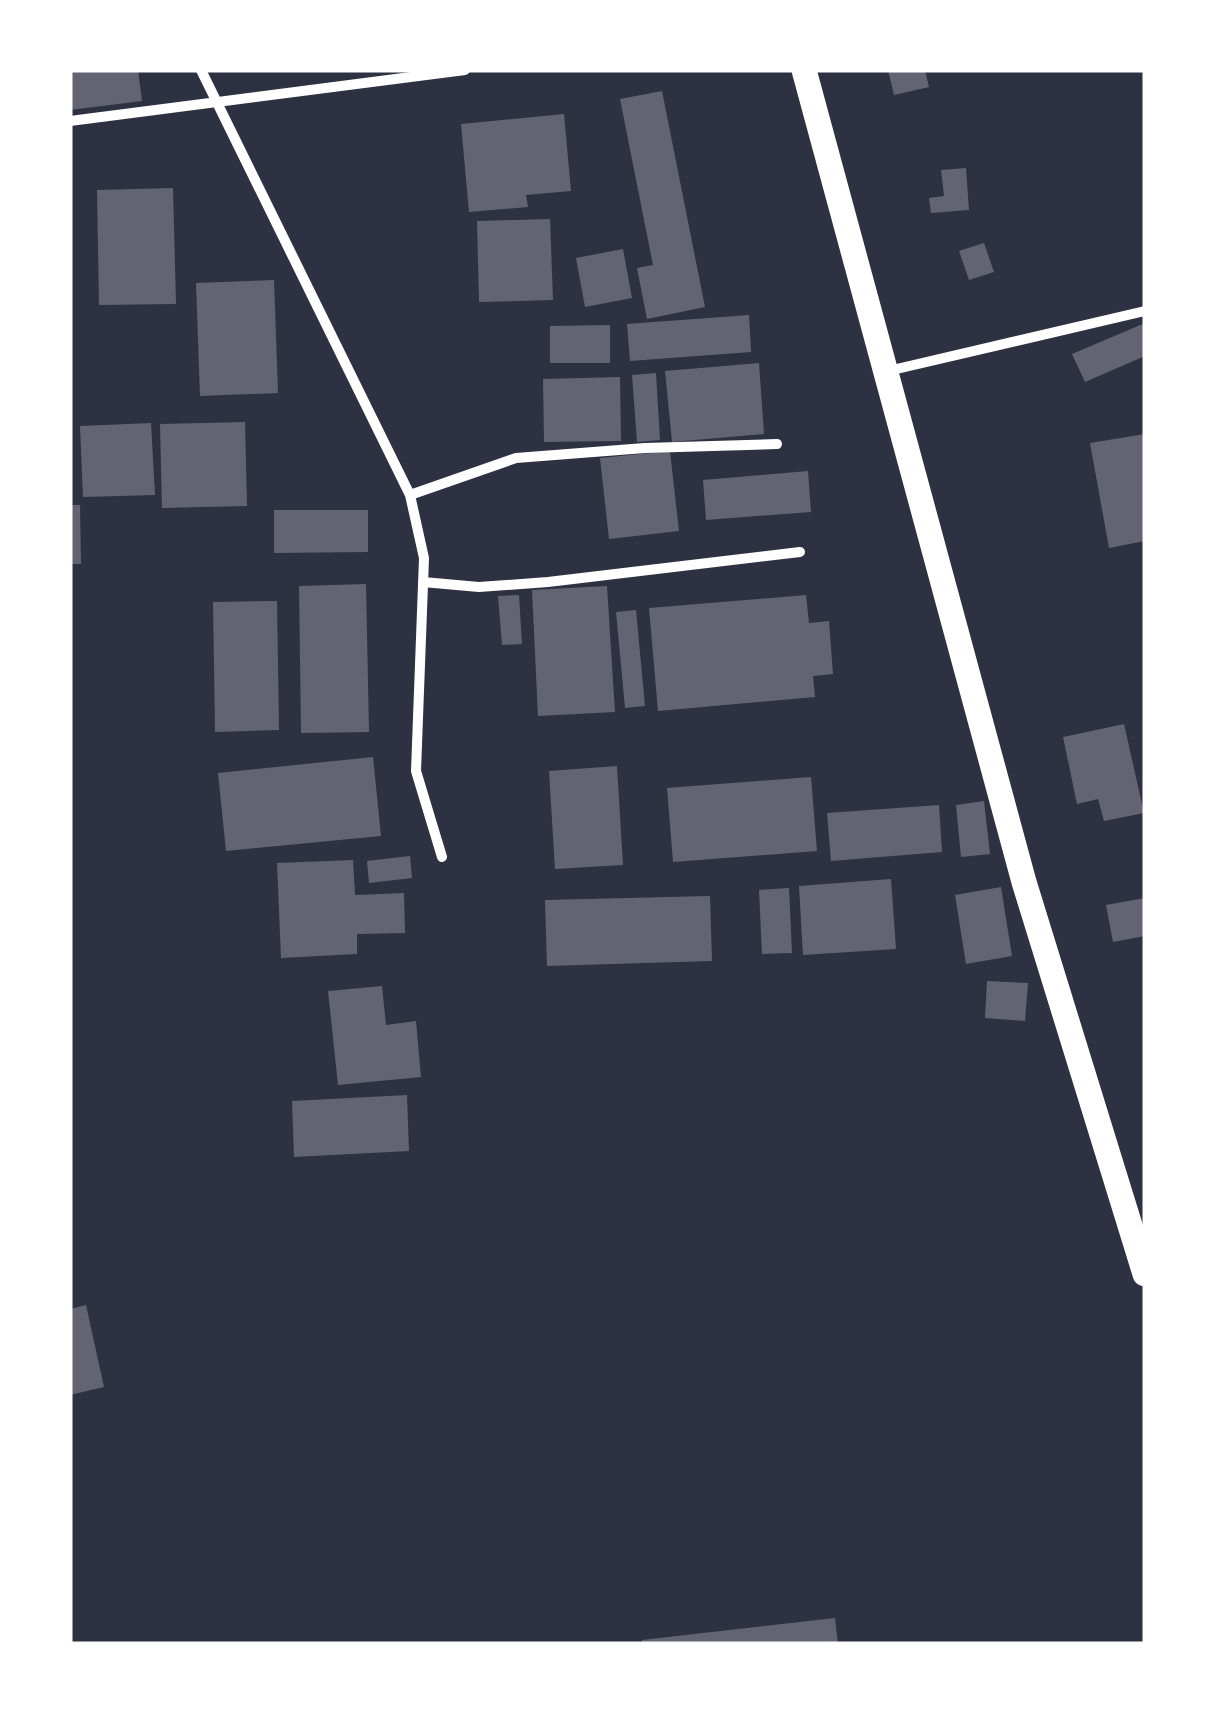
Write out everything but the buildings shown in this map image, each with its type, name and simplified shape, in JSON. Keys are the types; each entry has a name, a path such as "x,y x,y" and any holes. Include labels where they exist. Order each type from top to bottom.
{"main road":[{"path":"804,70 1024,882 1145,1274"}],"street":[{"path":"201,70 410,495 424,558 416,771 442,857"},
{"path":"70,121 465,70"},
{"path":"884,372 1145,312"},
{"path":"410,495 516,458 645,448 777,444"},
{"path":"423,582 480,587 548,582 800,552"}]}
